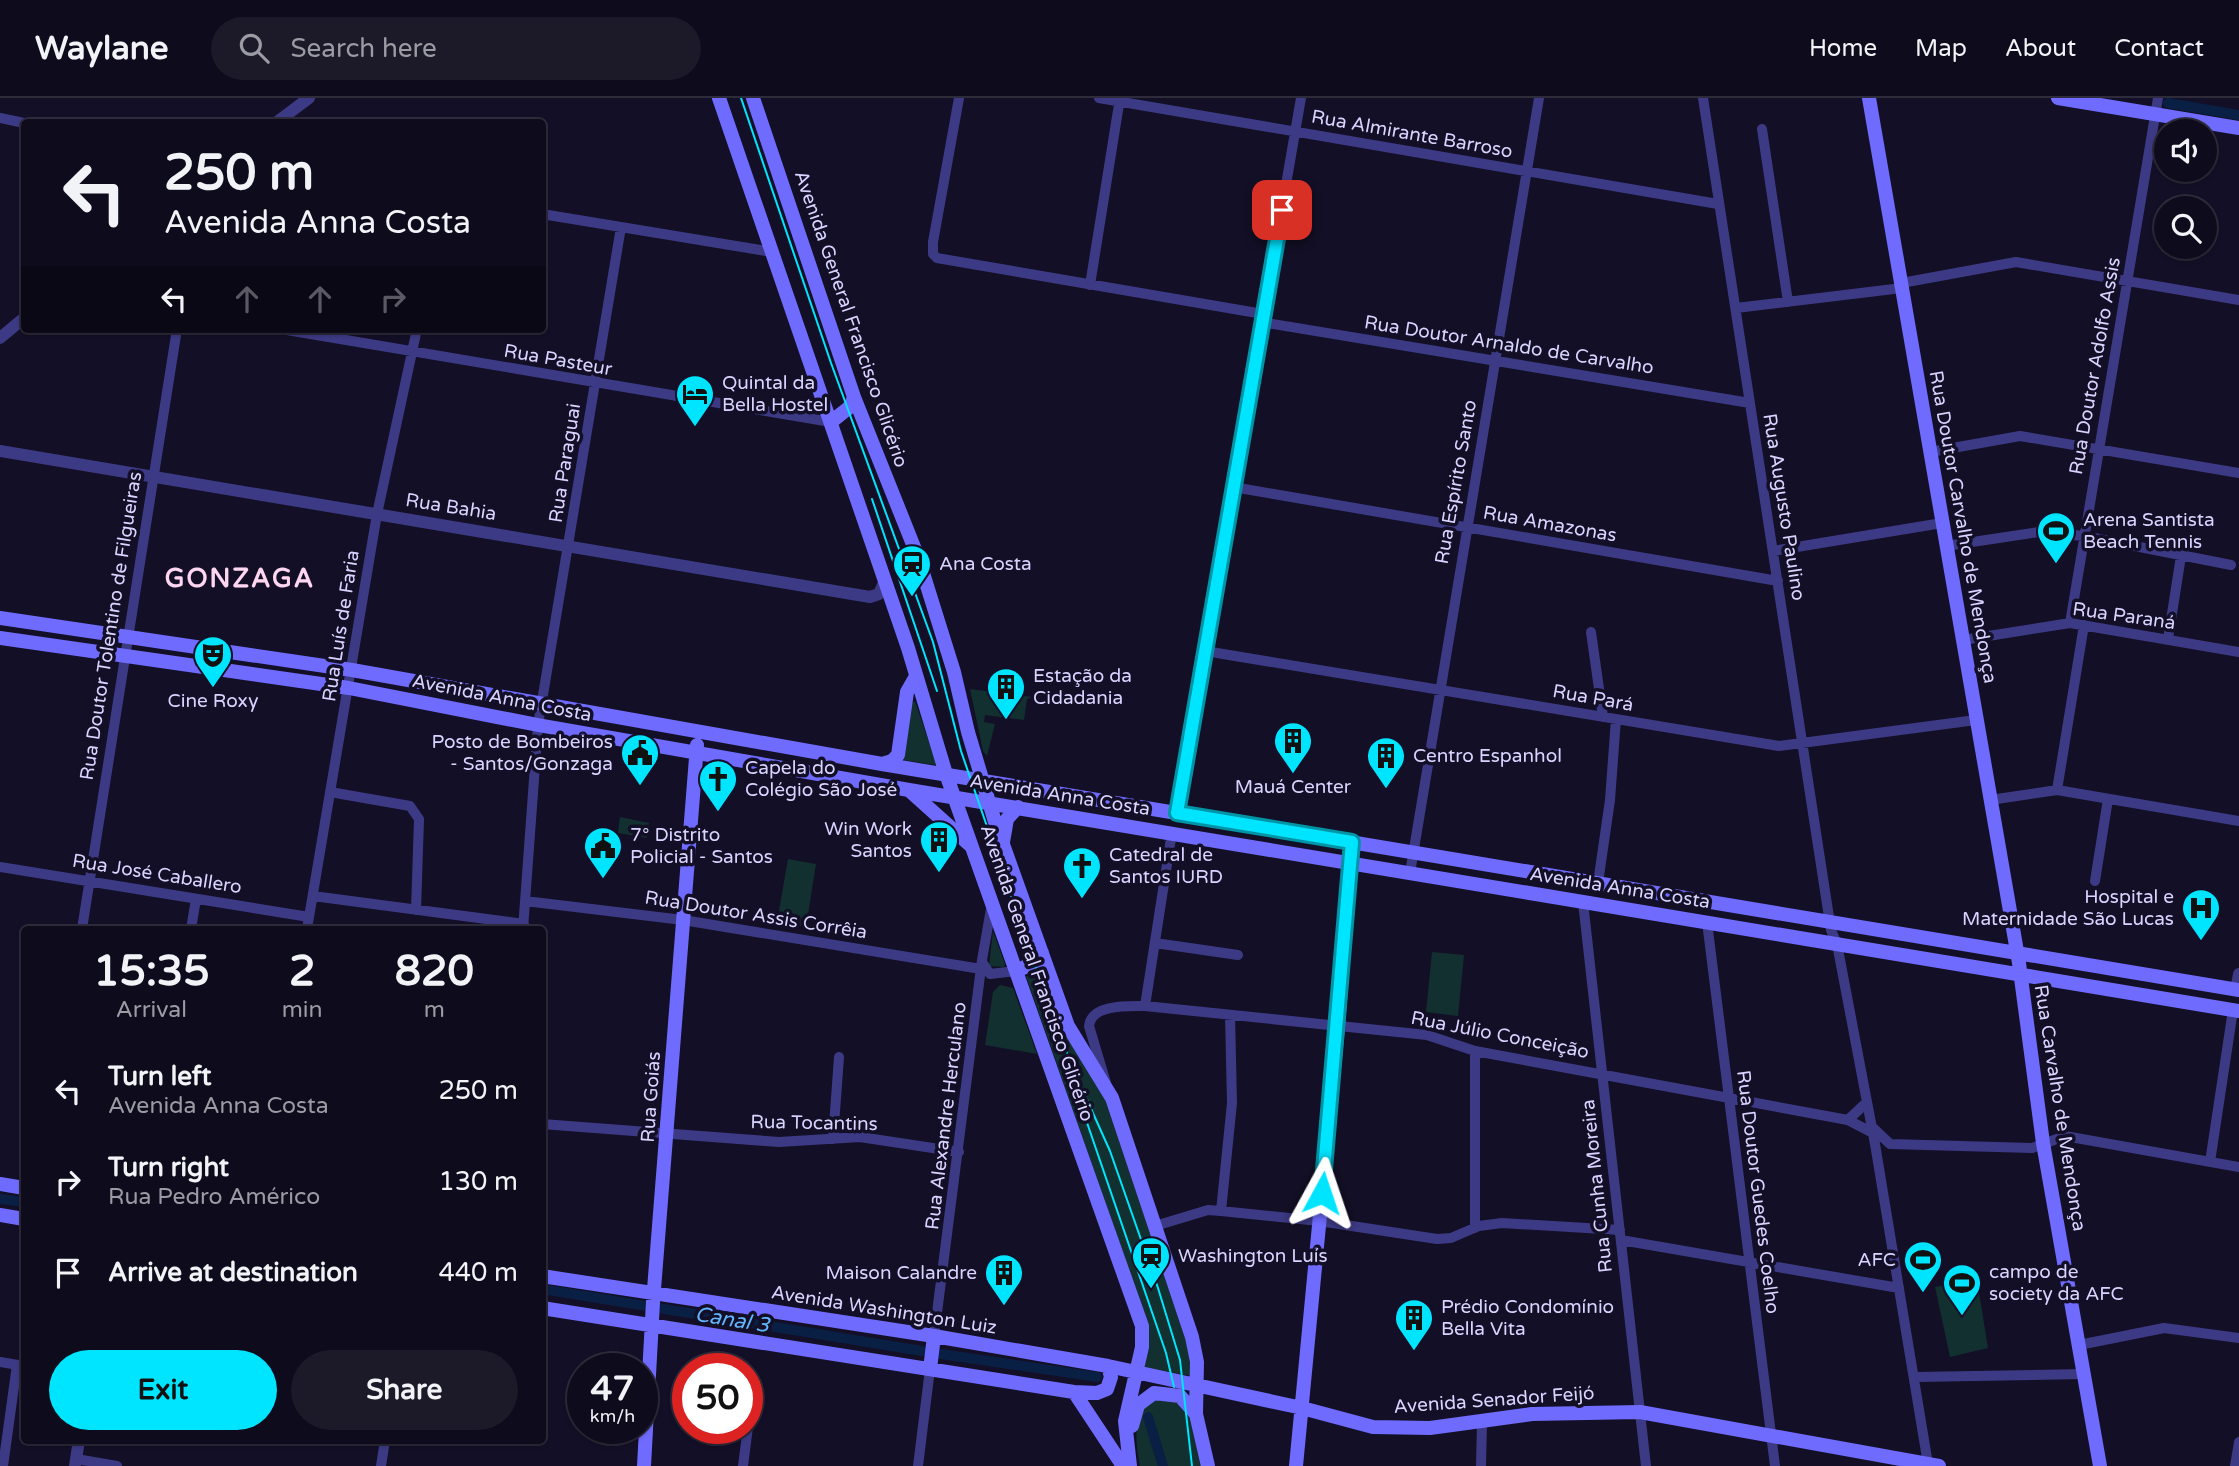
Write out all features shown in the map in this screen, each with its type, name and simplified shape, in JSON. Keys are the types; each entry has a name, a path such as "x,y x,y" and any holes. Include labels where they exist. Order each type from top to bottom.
{"main road":[{"name":"Avenida General Francisco Glicério","path":"719,98 885,580 946,774 993,900 1143,1336"},
{"name":"Avenida General Francisco Glicério","path":"753,98 854,397 918,557 954,672 982,780 1003,843 1072,1034 1107,1086 1194,1342 1196,1414 1208,1466"},
{"name":"Rua Doutor Carvalho de Mendonça","path":"1869,98 2019,964"},
{"path":"2057,98 2239,128"},
{"path":"831,422 851,406 854,397"},
{"name":"Avenida Anna Costa","path":"0,618 352,670 697,753 909,790 1837,944 2238,990"},
{"name":"Avenida Anna Costa","path":"0,638 540,715 698,731 1830,922 2236,1010"},
{"path":"882,764 898,755 907,692 915,678"},
{"name":"Rua Goiás","path":"644,1466 682,920 698,731"},
{"path":"909,790 974,848"},
{"path":"1003,843 1007,819 1018,807"},
{"path":"1129,825 1138,823 1165,827 1170,825 1177,813"},
{"path":"1296,1466 1338,1027 1352,842"},
{"path":"1016,971 1034,963 1042,953"},
{"name":"Rua Carvalho de Mendonça","path":"2019,964 2043,1143 2100,1466"},
{"path":"0,1184 21,1188"},
{"path":"0,1215 21,1218"},
{"name":"Avenida Washington Luiz","path":"546,1277 654,1310 1074,1392 1097,1393 1107,1389 1111,1367"},
{"name":"Avenida Washington Luiz","path":"546,1308 654,1310 934,1339 1111,1367 1139,1377 1218,1391"},
{"path":"1111,1367 1143,1336"},
{"path":"1127,1464 1125,1421 1139,1377 1143,1336"},
{"path":"931,1364 934,1339"},
{"name":"Avenida Senador Feijó","path":"1218,1391 1388,1428 1430,1428 1532,1413 1640,1412 1934,1465"},
{"path":"1074,1392 1127,1464"},
{"path":"1127,1464 1133,1416 1147,1396 1164,1392 1180,1396 1196,1414"}],"street":[{"path":"293,118 309,98"},
{"name":"Rua Doutor Arnaldo de Carvalho","path":"959,98 933,242 933,254 943,261 1750,403"},
{"name":"Rua Almirante Barroso","path":"1099,98 1120,99 1718,204"},
{"path":"1177,813 1301,98"},
{"name":"Rua Espírito Santo","path":"1410,873 1539,98"},
{"name":"Rua Augusto Paulino","path":"1703,98 1830,922 1837,944 1934,1465"},
{"name":"Rua Doutor Adolfo Assis","path":"2070,623 2158,98"},
{"path":"1090,285 1120,99"},
{"path":"0,118 21,122"},
{"path":"1762,129 1788,302"},
{"path":"546,215 772,252"},
{"name":"Rua Paraguai","path":"523,926 540,715 621,227"},
{"path":"1737,308 1902,288 1907,282 2015,262 2239,300"},
{"path":"0,338 21,320"},
{"name":"Rua Doutor Tolentino de Filgueiras","path":"82,926 176,333"},
{"name":"Rua Pasteur","path":"303,333 831,422"},
{"name":"Rua Luís de Faria","path":"308,926 377,514 416,333"},
{"path":"1930,452 2020,436 2239,473"},
{"name":"Rua Bahia","path":"0,451 870,597 879,594 885,580"},
{"name":"Rua Amazonas","path":"1233,487 1778,581"},
{"path":"1773,551 1942,523"},
{"path":"1946,546 2039,531 2084,536 2231,565"},
{"path":"2168,639 2181,556"},
{"name":"Rua Paraná","path":"1962,640 2070,623 2239,652"},
{"path":"2057,790 2084,625"},
{"path":"1591,632 1603,717"},
{"name":"Rua Pará","path":"1205,650 1779,746 1976,720"},
{"path":"1598,883 1610,800 1616,719"},
{"path":"1990,800 2057,790 2239,821"},
{"path":"330,793 410,806 419,819 416,911"},
{"path":"2095,881 2108,799"},
{"path":"1145,1006 1172,832"},
{"name":"Rua José Caballero","path":"0,867 309,918"},
{"path":"313,896 516,926"},
{"path":"191,926 196,898"},
{"name":"Rua Alexandre Herculano","path":"934,1339 981,965 993,900"},
{"name":"Rua Doutor Assis Corrêia","path":"525,901 682,920 981,965 990,974 1016,971"},
{"name":"Rua Cunha Moreira","path":"1583,902 1646,1466"},
{"name":"Rua Doutor Guedes Coelho","path":"1707,922 1775,1466"},
{"path":"1155,943 1238,956"},
{"path":"2238,990 2239,974"},
{"name":"Rua Júlio Conceição","path":"1107,1086 1089,1027 1090,1018 1115,1008 1145,1006 1427,1035 1475,1051 1848,1119 1872,1130 1890,1144"},
{"path":"2210,1162 2236,1010"},
{"path":"1222,1211 1232,1103 1230,1015"},
{"path":"1475,1051 1475,1228"},
{"path":"833,1139 839,1057"},
{"path":"1848,1119 1867,1102"},
{"name":"Rua Tocantins","path":"546,1124 779,1142 860,1137 958,1152"},
{"path":"1878,1164 1890,1144 2032,1148 2065,1136 2239,1167"},
{"path":"1155,1226 1208,1210 1319,1221 1437,1239 1456,1237 1475,1228 1515,1223 1620,1235 1750,1263 1899,1288"},
{"path":"2079,1345 2164,1328 2239,1338"},
{"path":"0,1362 21,1365 3,1466"},
{"path":"918,1466 931,1364"},
{"path":"1916,1377 2084,1374"},
{"path":"1481,1466 1482,1422"},
{"path":"2235,1466 2239,1442"},
{"path":"78,1444 76,1462 117,1466"},
{"path":"381,1466 384,1444"},
{"path":"743,1466 746,1444"}],"green space":[{"path":"970,689 1032,697 1027,699 1024,720 985,715 984,722 995,724 987,756 983,751"},
{"path":"915,701 935,765 904,760 911,704"},
{"path":"620,817 649,823 647,838 618,833"},
{"path":"788,859 816,864 806,927 777,922"},
{"path":"993,931 1005,964 1004,967 989,966"},
{"path":"1432,952 1464,955 1458,1016 1426,1012"},
{"path":"1042,973 1065,1034 1104,1097 1186,1338 1192,1376 1143,1367 1149,1342 1147,1321 1026,976"},
{"path":"1000,985 1013,988 1037,1054 985,1045 993,992"},
{"name":"campo de society da AFC","path":"1977,1280 1988,1348 1950,1357 1935,1287"},
{"path":"1168,1397 1188,1408 1202,1466 1140,1466 1136,1439 1140,1416 1149,1400"}],"waterway":[{"path":"2168,103 2239,115"},
{"name":"Canal 3","path":"0,1199 21,1202"},
{"name":"Canal 3","path":"546,1290 922,1351"},
{"name":"Canal 3","path":"941,1354 1097,1377"},
{"name":"Canal 3","path":"1148,1417 1163,1466"}],"tram line":[{"path":"741,98 831,363 933,642 961,751 1034,963 1071,1064 1110,1151 1158,1288 1180,1360 1192,1466"},
{"path":"872,499 937,691"},
{"path":"1083,1111 1166,1353 1174,1387"}],"place":[{"name":"Quintal da Bella Hostel","path":"695,428"},
{"name":"Arena Santista Beach Tennis","path":"2056,565"},
{"name":"Ana Costa","path":"912,598"},
{"name":"Cine Roxy","path":"213,689"},
{"name":"Estação da Cidadania","path":"1006,721"},
{"name":"Mauá Center","path":"1293,775"},
{"name":"Posto de Bombeiros - Santos/Gonzaga","path":"640,787"},
{"name":"Centro Espanhol","path":"1386,790"},
{"name":"Capela do Colégio São José","path":"718,813"},
{"name":"Win Work Santos","path":"939,874"},
{"name":"7° Distrito Policial - Santos","path":"603,880"},
{"name":"Catedral de Santos IURD","path":"1082,900"},
{"name":"Hospital e Maternidade São Lucas","path":"2201,942"},
{"name":"Washington Luís","path":"1151,1290"},
{"name":"AFC","path":"1923,1294"},
{"name":"Maison Calandre","path":"1004,1307"},
{"name":"campo de society da AFC","path":"1962,1317"},
{"name":"Prédio Condomínio Bella Vita","path":"1414,1352"}],"district":[{"name":"GONZAGA","path":"240,578"}],"route":[{"path":"1282,210 1177,813 1352,842 1322,1193"}]}
